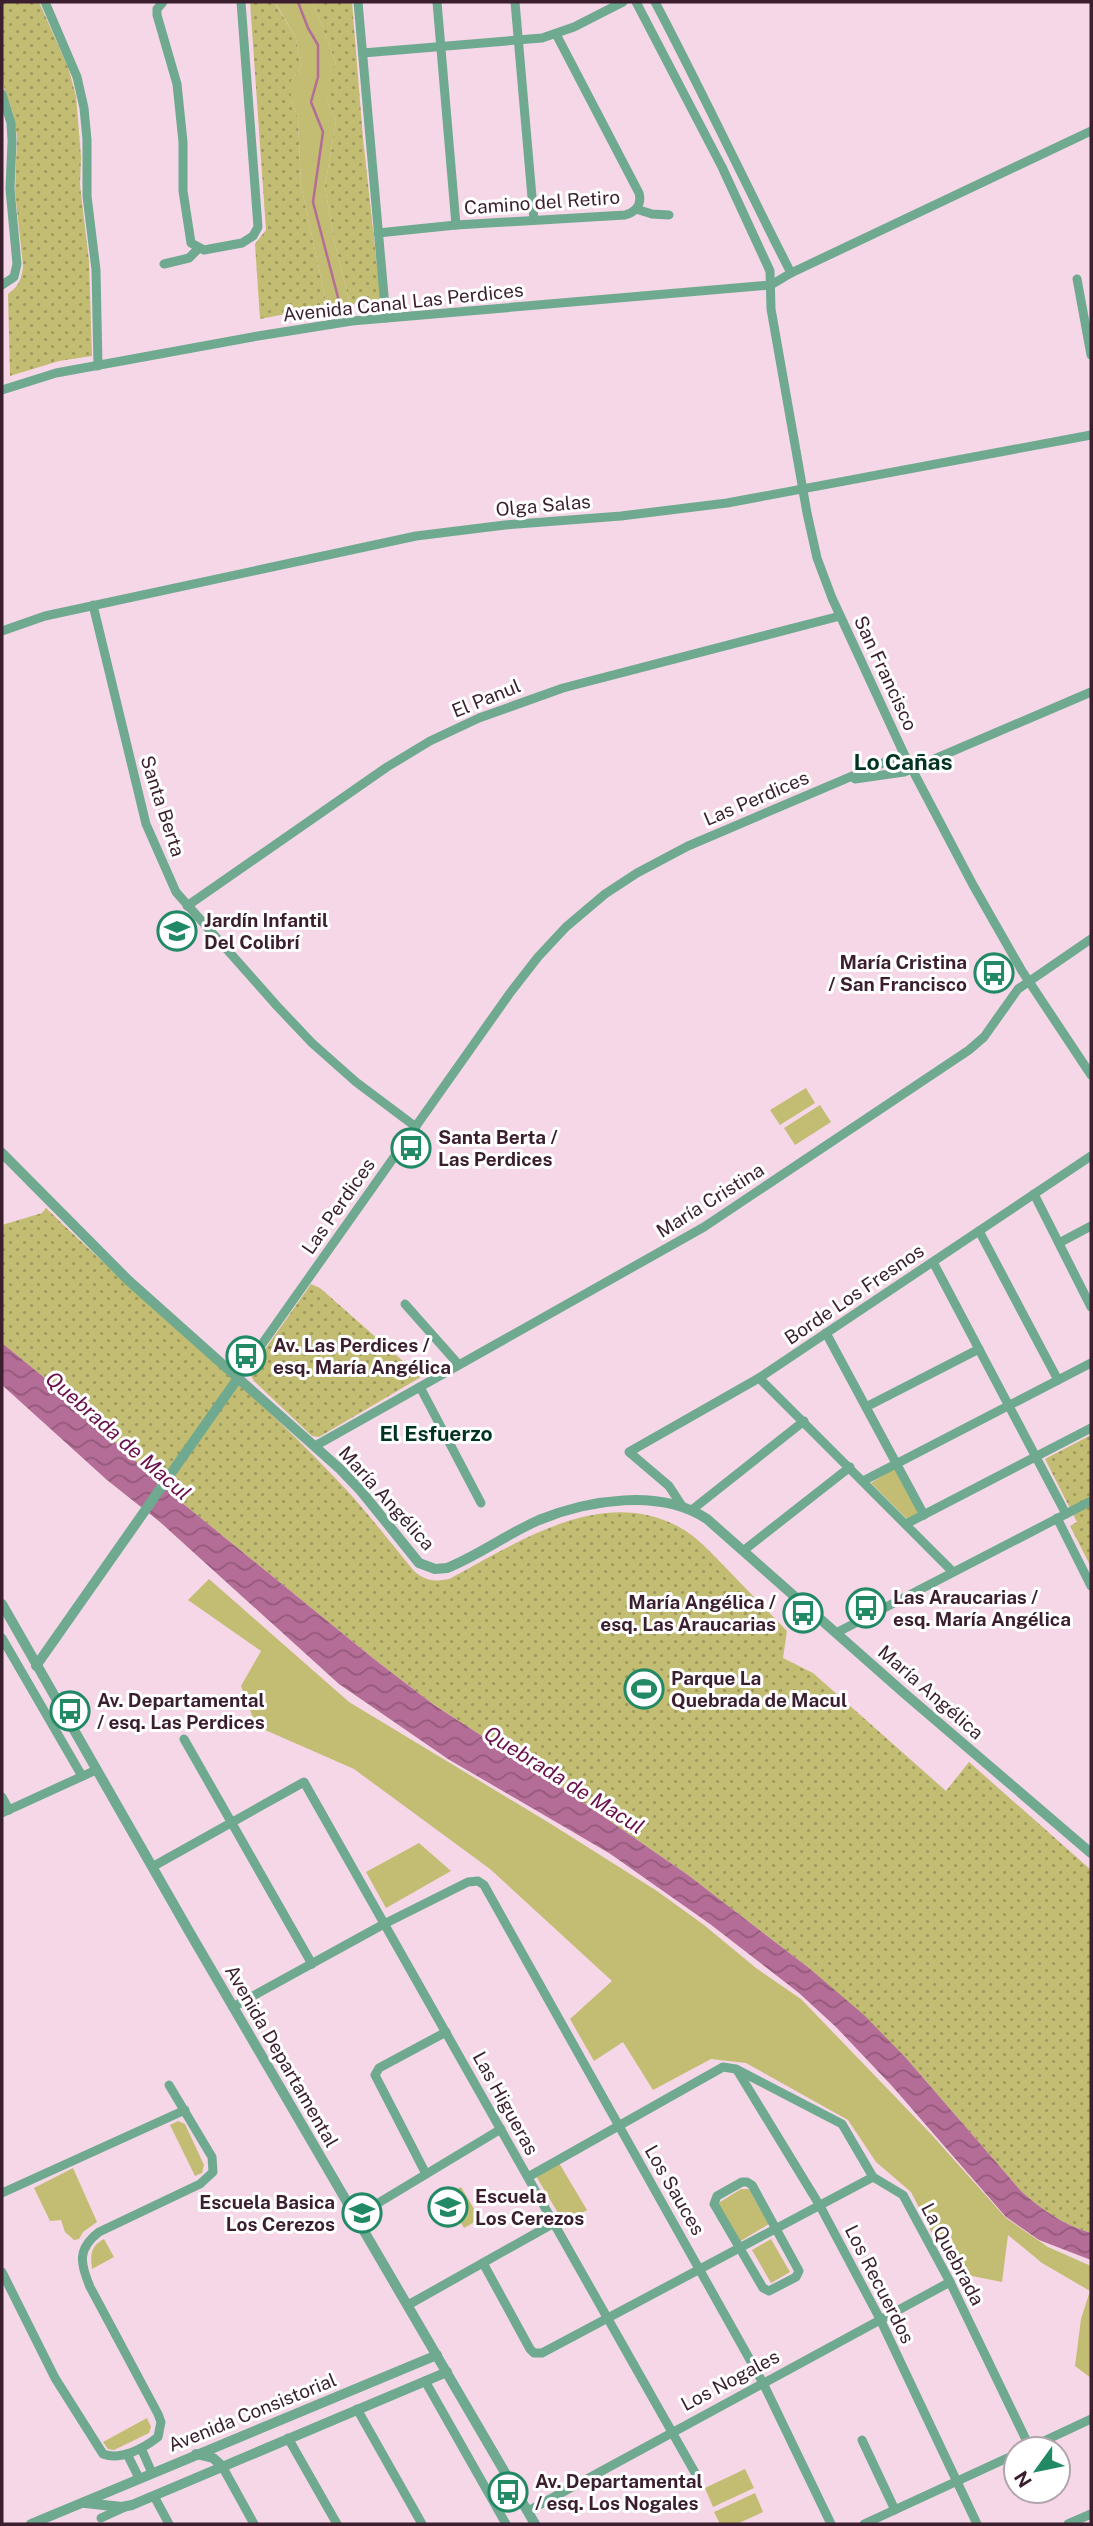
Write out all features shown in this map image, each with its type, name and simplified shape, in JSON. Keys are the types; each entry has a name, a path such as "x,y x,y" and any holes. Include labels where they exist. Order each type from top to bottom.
{"street":[{"path":"45,2 77,77 84,108 87,196 96,270 98,366"},
{"path":"163,2 157,9 157,15 177,84 183,142 183,191 189,239 198,249 204,250 246,242 258,227 241,2"},
{"path":"358,2 386,318"},
{"path":"437,2 456,225"},
{"path":"515,2 534,220"},
{"path":"363,53 518,41 556,34 624,2"},
{"name":"San Francisco","path":"636,2 766,258 770,271 771,309 817,558 840,616 904,754 973,885 1028,981 1091,1075"},
{"path":"655,2 791,273"},
{"name":"Camino del Retiro","path":"378,233 456,225 625,215 636,209 640,201 639,193 556,34"},
{"path":"2,94 12,133 9,189 17,264 14,277 2,285"},
{"path":"771,285 791,273 1091,131"},
{"path":"636,209 669,215"},
{"path":"164,264 189,258 198,249"},
{"path":"1077,279 1091,355"},
{"name":"Avenida Canal Las Perdices","path":"2,390 56,373 316,326 771,285"},
{"name":"Olga Salas","path":"2,631 33,619 416,536 494,526 693,508 804,490 1091,435"},
{"name":"Santa Berta","path":"93,606 146,824 171,882 187,906 312,1043 356,1082 416,1127"},
{"name":"El Panul","path":"187,906 387,767 430,741 479,718 564,688 840,616"},
{"name":"Las Perdices","path":"844,780 904,772 1091,692"},
{"name":"Las Perdices","path":"36,1666 142,1511 524,975 553,941 592,904 672,853 904,754"},
{"name":"María Cristina","path":"314,1446 704,1227 962,1056 984,1037 1015,994 1028,981 1091,939"},
{"name":"María Angélica","path":"2,1153 110,1263 361,1491 415,1559 424,1566 447,1568 525,1527 570,1510 631,1501 687,1508"},
{"name":"Borde Los Fresnos","path":"629,1452 759,1378 1091,1156"},
{"path":"1034,1194 1091,1307"},
{"path":"1059,1243 1091,1226"},
{"path":"979,1231 1058,1380"},
{"path":"933,1262 1035,1457 1091,1586"},
{"path":"405,1304 459,1365"},
{"path":"826,1333 924,1515"},
{"path":"866,1408 979,1349"},
{"path":"863,1480 1091,1363"},
{"path":"759,1378 953,1572"},
{"path":"420,1387 481,1503"},
{"path":"687,1508 804,1421"},
{"path":"906,1524 1091,1428"},
{"name":"María Angélica","path":"629,1452 669,1486 687,1508 743,1551 1091,1853"},
{"path":"743,1551 850,1467"},
{"path":"836,1633 1091,1501"},
{"name":"Avenida Departamental","path":"2,1604 233,2007 535,2524"},
{"path":"2,1638 82,1776"},
{"path":"184,1739 312,1964"},
{"path":"2,1797 5,1811 96,1770"},
{"name":"Las Higueras","path":"230,1824 304,1782 698,2478"},
{"path":"152,1867 230,1824"},
{"name":"Los Sauces","path":"384,1924 468,1882 478,1881 486,1889 763,2383 831,2524"},
{"path":"233,2007 384,1924"},
{"path":"426,2174 376,2077 376,2072 446,2032"},
{"path":"528,2177 717,2069 736,2069"},
{"name":"La Quebrada","path":"736,2069 842,2124 873,2177 902,2196 950,2282 1022,2435"},
{"name":"Los Recuerdos","path":"736,2069 820,2206 880,2319 977,2524"},
{"path":"2,2272 55,2378 103,2454 110,2457 127,2454 158,2437 161,2422 90,2287 82,2256 90,2239 99,2232 200,2184 213,2172 212,2157 169,2085"},
{"path":"2,2193 185,2110"},
{"path":"355,2217 501,2129"},
{"path":"483,2263 534,2353 542,2353 701,2271 873,2177"},
{"path":"742,2182 750,2183 799,2273 766,2291 740,2248 714,2202 717,2196 742,2182"},
{"path":"408,2305 554,2223"},
{"name":"Los Nogales","path":"528,2511 950,2282"},
{"name":"Avenida Consistorial","path":"31,2524 437,2355"},
{"name":"Avenida Consistorial","path":"101,2518 447,2372"},
{"path":"393,2373 400,2378 402,2391"},
{"path":"425,2381 506,2524"},
{"path":"357,2409 422,2524"},
{"path":"1057,2435 1091,2420"},
{"path":"288,2438 337,2524"},
{"path":"862,2440 895,2510"},
{"path":"141,2448 152,2473"},
{"path":"127,2454 139,2478"},
{"path":"197,2454 208,2455 222,2466 254,2524"},
{"path":"864,2524 1002,2460"},
{"path":"113,2507 110,2495 117,2488"},
{"path":"154,2496 169,2524"},
{"name":"Avenida Consistorial","path":"82,2503 127,2507"},
{"path":"1068,2524 1091,2514"}],"shaded area":[{"path":"2,2 39,2 68,67 76,96 81,157 80,185 89,261 92,356 59,361 10,376 8,294 19,282 23,265 15,192 17,136 12,110 2,82"},
{"path":"250,2 277,2 276,5 296,38 301,67 291,81 291,99 298,119 301,185 327,306 260,319 255,244 266,230"},
{"path":"277,2 313,2 336,63 327,101 336,121 325,187 335,244 350,304 327,306 301,185 298,119 291,99 291,81 301,67 296,38"},
{"path":"313,2 352,2 363,138 381,302 350,304 335,244 325,187 336,121 327,101 328,76 336,63"},
{"path":"806,1088 815,1103 780,1125 770,1110"},
{"path":"820,1105 831,1122 795,1145 784,1128"},
{"name":"Parque La Quebrada de Macul","path":"46,1208 303,1445 422,1577 434,1580 449,1579 531,1536 590,1516 620,1512 650,1516 679,1527 704,1546 787,1631 783,1658 813,1673 946,1791 969,1762 1091,1870 1091,2233 1054,2216 1021,2191 906,2058 809,1968 688,1875 552,1781 434,1705 374,1659 170,1493 57,1388 2,1343 2,1225 42,1213"},
{"path":"311,1284 320,1288 421,1377 319,1437 312,1436 254,1381 249,1372"},
{"path":"1091,1435 1091,1567 1070,1526 1077,1522 1045,1459"},
{"path":"895,1468 921,1514 908,1520 871,1483"},
{"path":"209,1579 349,1702 657,1891 756,1968 801,1999 931,2134 1006,2218 1048,2247 1091,2266 1091,2378 1075,2366 1081,2319 1090,2291 1042,2263 1008,2235 1002,2282 952,2272 911,2192 876,2162 848,2120 746,2063 711,2059 653,2090 623,2042 594,2061 570,2019 612,1981 490,1869 354,1769 256,1726 241,1686 261,1651 188,1600"},
{"path":"419,1843 451,1871 386,1908 366,1872"},
{"path":"178,2121 185,2124 204,2165 202,2173 195,2176 170,2125"},
{"path":"559,2163 587,2210 564,2223 536,2176"},
{"path":"73,2168 97,2222 83,2232 79,2239 74,2240 65,2232 61,2220 50,2221 34,2188"},
{"path":"461,2187 480,2219 464,2228 445,2196"},
{"path":"741,2189 749,2189 769,2224 739,2242 717,2204"},
{"path":"104,2239 114,2257 92,2269 92,2251"},
{"path":"771,2239 790,2272 771,2283 752,2250"},
{"path":"147,2418 151,2427 149,2433 114,2450 108,2449 103,2442"},
{"path":"745,2469 754,2488 713,2507 705,2488"},
{"path":"755,2493 763,2512 737,2524 720,2524 714,2512"}],"water":[{"path":"2,1343 57,1388 170,1493 374,1659 434,1705 552,1781 688,1875 809,1968 864,2015 906,2058 1021,2191 1054,2216 1091,2233 1091,2260 1039,2240 1006,2217 892,2086 836,2027 799,1993 710,1924 609,1853 448,1759 339,1684 160,1522 107,1480 2,1385"}],"waterway":[{"path":"298,2 318,45 318,77 311,102 323,132 313,202 340,305"}],"place":[{"name":"Jardín Infantil Del Colibrí","path":"177,931"},
{"name":"María Cristina / San Francisco","path":"994,973"},
{"name":"Santa Berta / Las Perdices","path":"411,1148"},
{"name":"Av. Las Perdices / esq. María Angélica","path":"246,1356"},
{"name":"Las Araucarias / esq. María Angélica","path":"866,1608"},
{"name":"María Angélica / esq. Las Araucarias","path":"803,1613"},
{"name":"Parque La Quebrada de Macul","path":"644,1689"},
{"name":"Av. Departamental / esq. Las Perdices","path":"70,1711"},
{"name":"Escuela Los Cerezos","path":"448,2207"},
{"name":"Escuela Basica Los Cerezos","path":"362,2213"},
{"name":"Av. Departamental / esq. Los Nogales","path":"508,2492"}],"district":[{"name":"Lo Cañas","path":"903,762"},
{"name":"El Esfuerzo","path":"436,1434"}],"water label":[{"name":"Quebrada de Macul","path":"118,1436"},
{"name":"Quebrada de Macul","path":"564,1780"}]}
